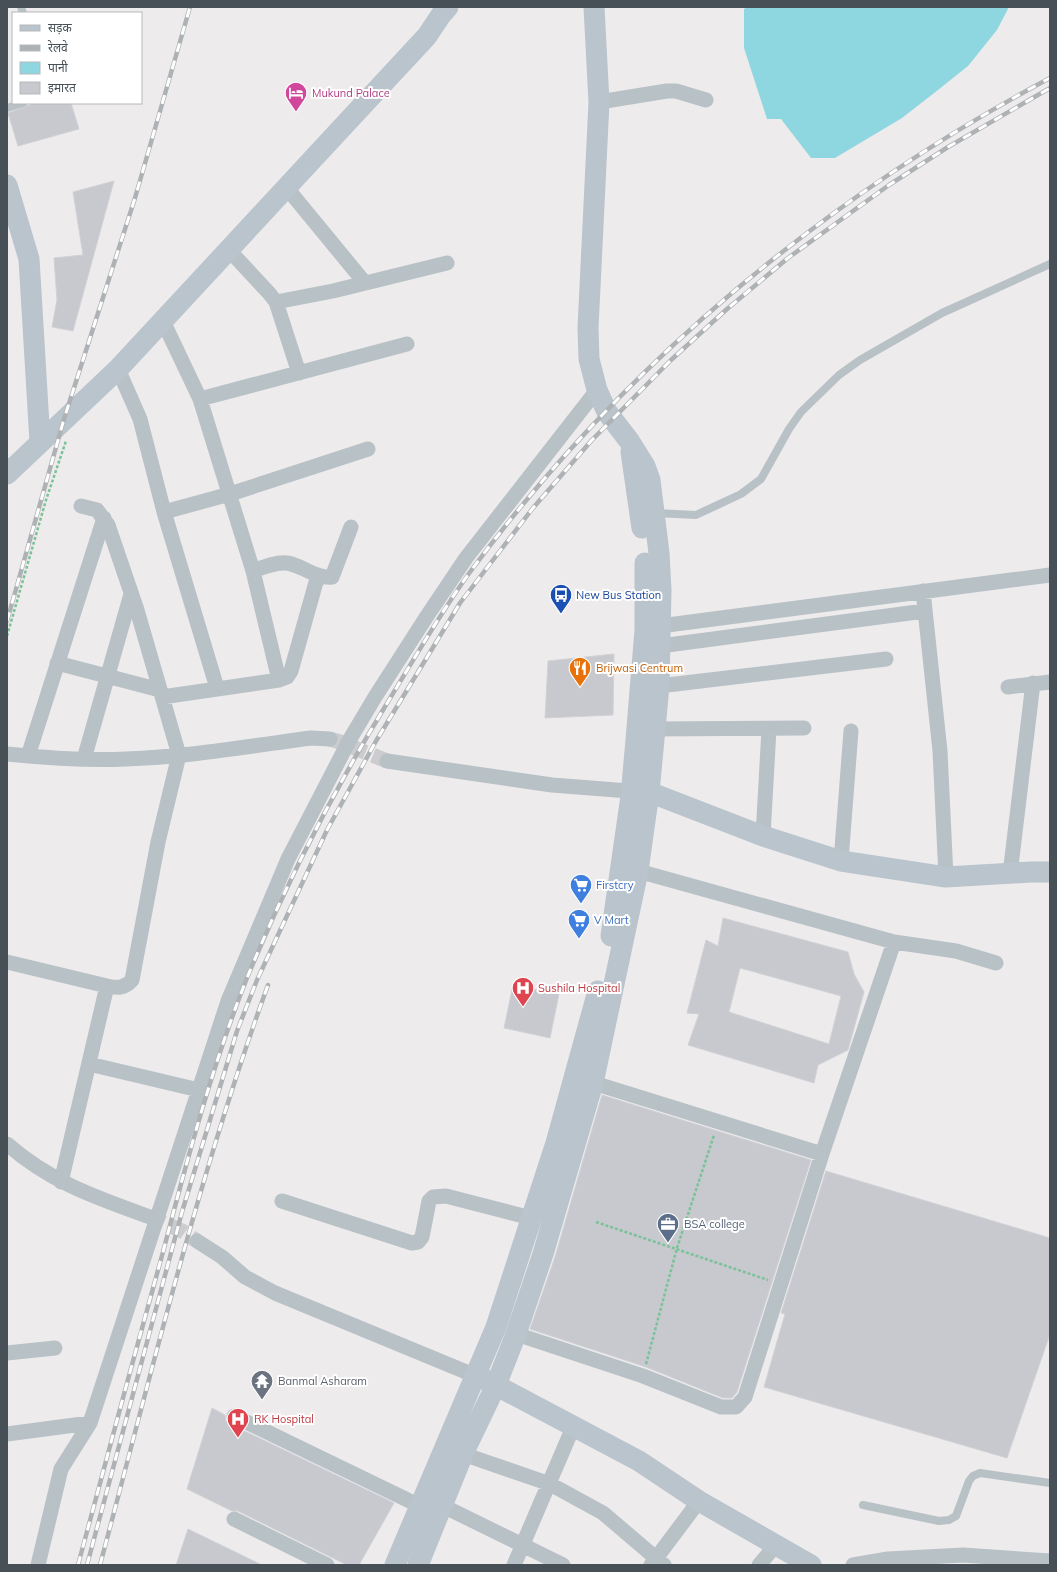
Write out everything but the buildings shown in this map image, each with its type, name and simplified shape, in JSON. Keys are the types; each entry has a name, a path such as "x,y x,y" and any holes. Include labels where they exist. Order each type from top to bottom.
{"main road":[{"path":"418,1565 463,1454 496,1385 516,1334 543,1254 584,1080 638,871 640,792 661,583 650,480 645,466 630,442 607,412 597,390 589,359 588,328 599,102 594,7"},
{"path":"597,62 607,16 607,7"},
{"path":"7,474 118,369 162,319 427,36 443,10"},
{"path":"7,186 29,259 40,442"},
{"path":"395,1565 496,1327 531,1218 584,1080 594,1014 654,729 659,686 655,632 630,442"},
{"path":"640,792 763,836 841,861 946,877 1050,872"},
{"path":"476,1376 574,1425 639,1460 700,1501 775,1546 811,1565"}],"street":[{"path":"599,102 667,91 676,91 706,100"},
{"path":"286,187 365,283"},
{"path":"228,248 276,302 299,373"},
{"path":"276,302 365,283 447,263"},
{"path":"162,319 200,399 253,571 279,680"},
{"path":"200,399 408,344"},
{"path":"118,369 140,419 164,512 217,688"},
{"path":"38,1565 61,1469 90,1423 228,1001 288,859 318,798 354,733 383,684 466,558 597,390"},
{"path":"164,512 230,494 368,449"},
{"path":"7,962 107,986 120,988 128,985 134,975 158,842 179,755 131,594 108,525 97,510 81,506"},
{"path":"28,756 104,518"},
{"path":"253,571 277,563 287,563 318,575 332,577 351,527"},
{"path":"57,664 161,693 279,680 286,677 291,671 318,575"},
{"path":"655,632 924,591 1050,575"},
{"path":"924,591 940,750 946,877"},
{"path":"84,759 131,594"},
{"path":"655,632 926,611"},
{"path":"659,686 886,659"},
{"path":"1008,687 1050,682"},
{"path":"1010,874 1033,683"},
{"path":"654,729 804,728"},
{"path":"763,836 769,729"},
{"path":"841,861 851,731"},
{"path":"7,754 84,759 126,759 179,755 311,738 330,739"},
{"path":"387,761 552,785 640,792"},
{"path":"638,871 894,942 956,951 996,963"},
{"path":"516,1334 643,1376 722,1407 736,1407 745,1397 822,1154 894,942"},
{"path":"61,1182 107,986"},
{"path":"89,1064 199,1090"},
{"path":"584,1080 822,1154"},
{"path":"7,1144 61,1182 80,1192 150,1217"},
{"path":"282,1201 412,1243 418,1242 422,1237 429,1201 433,1197 440,1196 459,1199 531,1218"},
{"path":"197,1241 222,1256 245,1277 270,1291 476,1376"},
{"path":"7,1353 55,1348"},
{"path":"234,1416 420,1506"},
{"path":"7,1434 90,1423"},
{"path":"514,1565 574,1425"},
{"path":"463,1454 550,1484 603,1513 657,1563 700,1501"},
{"path":"443,1506 563,1565"},
{"path":"234,1519 327,1565"},
{"path":"759,1565 775,1546"},
{"path":"853,1565 888,1559 963,1555 1050,1561"}],"lane":[{"path":"7,108 20,104"},
{"path":"654,513 696,515 741,494 761,479 789,429 801,412 839,375 860,360 942,313 1050,264"},
{"path":"863,1505 939,1521 949,1520 956,1516 973,1476 980,1473 1050,1483"}],"path":[{"path":"7,636 46,500 69,434"},
{"path":"643,1376 677,1248 718,1122"},
{"path":"596,1222 677,1248 780,1284"}],"water":[{"path":"747,7 1009,7 997,30 968,66 902,118 835,158 811,158 781,119 767,119 744,48 744,9"}],"tunnel":[{"path":"330,739 387,761"},
{"path":"150,1217 182,1231 197,1241"}],"railway":[{"path":"7,621 64,419 135,198 190,7"},
{"path":"78,1565 191,1148 211,1079 234,1011 262,943 311,838 347,771 426,638 470,572 530,496 593,424 661,357 732,293 807,233 885,177 966,125 1050,78"},
{"path":"87,1565 182,1212 237,1031 257,980 327,830 376,741 460,603 533,508 592,440 671,360 727,309 788,258 889,185 948,147 1050,88"},
{"path":"100,1565 198,1200 243,1056 268,985"}],"place":[{"name":"Mukund Palace","path":"296,112"},
{"name":"New Bus Station","path":"561,614"},
{"name":"Brijwasi Centrum","path":"580,688"},
{"name":"Firstcry","path":"581,904"},
{"name":"V Mart","path":"579,940"},
{"name":"Sushila Hospital","path":"523,1008"},
{"name":"BSA college","path":"668,1244"},
{"name":"Banmal Asharam","path":"262,1400"},
{"name":"RK Hospital","path":"238,1438"}]}
